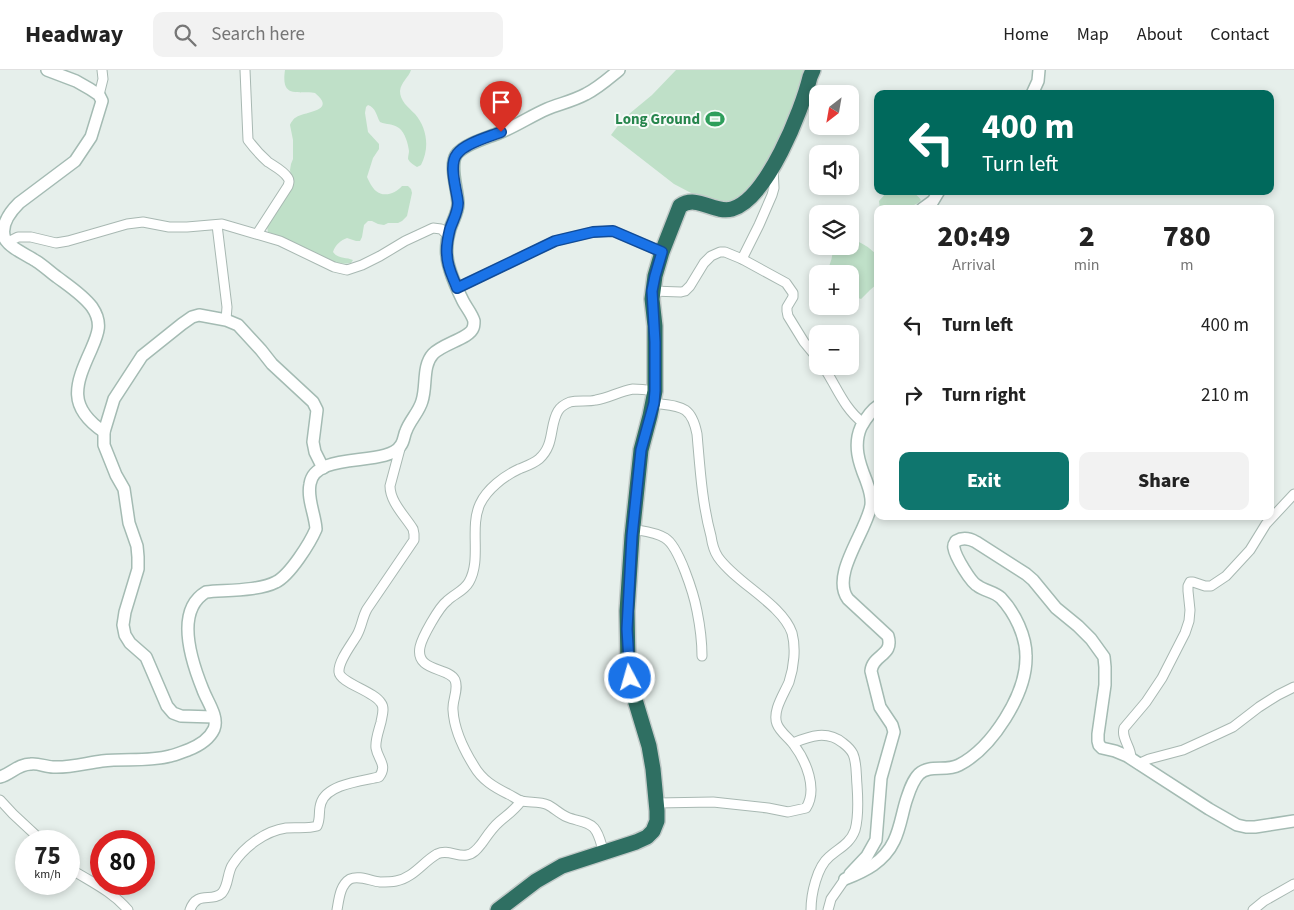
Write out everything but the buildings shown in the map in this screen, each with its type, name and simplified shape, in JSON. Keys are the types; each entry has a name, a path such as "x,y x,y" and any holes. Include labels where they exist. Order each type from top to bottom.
{"highway":[{"path":"498,910 549,873 562,866 647,837 653,831 657,822 657,804 649,746 633,693 628,663 627,612 632,529 641,450 654,397 655,342 652,291 655,276 680,206 692,202 722,210 731,210 752,194 773,167 791,132 813,70"}],"main road":[{"path":"47,70 76,81 99,95 102,101 100,110 91,137 74,161 11,211 5,220 3,230 4,246 10,245 38,262 87,301 94,311 99,327 82,370 77,391 80,409 94,426 104,432"},
{"path":"0,777 21,765 32,763 53,768 101,761 169,757 195,747 209,736 215,724 214,717 188,644 188,623 191,611 200,596 206,592 267,585 276,582 284,576 316,529 309,490 312,475 323,468 345,462 386,456 398,449 410,423 420,409 427,364 432,355 444,345 468,335 472,331 474,321 457,288 449,268 447,256 449,236 458,205 453,170 457,155 472,144 585,94 598,87 619,70"},
{"path":"1034,90 1039,70"},
{"path":"928,205 937,195"},
{"path":"214,717 181,716 173,713 167,706 146,657 130,643 125,635 123,625 125,612 138,569 138,557 137,546 129,523 124,489 104,445 104,432 114,399 126,384 136,364 192,317 199,315 226,320 238,325 272,364 313,402 316,410 314,452 323,468"},
{"path":"844,879 867,856 876,840 881,778 894,732 894,728 880,707 871,671 874,661 888,650 888,636 845,596 842,582 871,506 872,496 863,473 857,450 857,439 863,423 874,410"},
{"path":"844,879 876,864 886,854 895,840 908,795 918,774 931,768 951,768 959,765 980,749 1002,724 1012,708 1022,682 1026,656 1021,631 1015,618 998,596 978,587 972,582 956,555 954,548 956,541 960,539 969,538 1026,574 1056,608 1078,626 1104,657 1105,685 1098,734 1099,745 1102,748 1120,752 1237,825 1255,828 1294,821"}],"street":[{"path":"99,95 102,70"},
{"path":"245,70 248,140 266,160 288,178 289,182 258,234"},
{"path":"742,259 772,195 774,188 773,167"},
{"path":"4,246 18,237 31,237 56,242 68,241 120,226 143,222 187,228 222,224 258,234 293,247 334,267 347,270 362,265 433,228 441,229 449,236"},
{"path":"217,225 228,307 226,320"},
{"path":"457,288 555,241 593,232 613,231 662,252"},
{"path":"652,291 685,291 704,263 711,256 724,252 742,259 786,283 793,293 793,298 787,311 788,316 809,348"},
{"path":"828,375 842,400 863,423"},
{"path":"604,853 597,833 588,824 567,817 547,804 520,801 490,784 482,777 474,767 463,745 454,716 453,703 456,689 454,678 450,674 436,670 423,661 420,654 420,646 437,612 448,600 464,589 473,574 475,563 475,526 480,504 488,492 499,482 543,455 551,440 558,411 563,405 572,402 598,400 635,389 687,410 690,414 695,423 697,434 705,510 713,545 718,556 725,565 787,622 792,634 794,648 793,665 790,680 775,717 777,726 799,752 809,774 811,791 810,802 806,808 788,812 713,802 657,804"},
{"path":"190,910 196,900 202,897 220,895 231,866 237,858 267,833 289,828 311,828 317,826 320,821 321,802 325,795 345,785 379,777 382,772 383,767 376,748 383,708 381,703 364,690 342,679 339,675 339,670 340,664 357,635 363,616 414,540 413,529 392,499 390,493 390,486 401,445"},
{"path":"1274,515 1294,494"},
{"path":"1270,520 1250,550 1226,576 1211,586 1190,582 1188,586 1190,610 1185,633 1162,678 1123,732 1135,762 1184,750 1233,727 1259,706 1294,687"},
{"path":"632,529 658,534 667,538 672,544 688,580 697,609 702,640 702,656"},
{"path":"793,743 812,736 823,734 831,736 849,749 856,764 858,800 856,828 847,844 830,855 821,866 811,910"},
{"path":"0,800 30,830"},
{"path":"337,910 340,892 348,880 353,878 381,882 398,881 412,874 430,859 443,852 460,856 470,854 479,847 496,825 514,810 520,801"},
{"path":"80,874 122,902 128,910"},
{"path":"828,910 831,899 844,879"},
{"path":"1253,910 1264,901 1294,884"}],"green space":[{"path":"285,70 411,70 402,85 400,95 405,104 415,114 425,132 426,152 421,165 417,167 408,159 407,142 399,128 380,122 371,106 368,105 366,107 365,113 368,132 379,144 379,149 373,158 367,177 375,190 383,194 393,193 402,186 408,186 412,193 407,216 398,223 384,225 368,221 364,225 360,241 347,238 340,241 333,252 340,257 353,260 351,263 336,263 268,232 269,221 292,180 290,170 293,159 293,140 290,124 294,118 317,110 323,104 315,93 296,92 287,89 284,79"},
{"path":"676,70 805,70 780,145 743,198 729,204 693,194 674,184 611,135 623,119 652,95"},
{"path":"884,195 916,195 921,200 914,205 880,205 879,201"},
{"path":"859,242 864,245 874,252 874,287 861,299 859,298 859,265 829,265 832,255 859,255"}],"place":[{"name":"Long Ground","path":"715,119"}],"route":[{"path":"501,132 463,149 454,161 453,170 458,205 450,230 447,256 449,268 457,288 555,241 593,232 613,231 662,252 652,291 656,357 654,403 641,450 632,536 627,612 630,678"}]}
